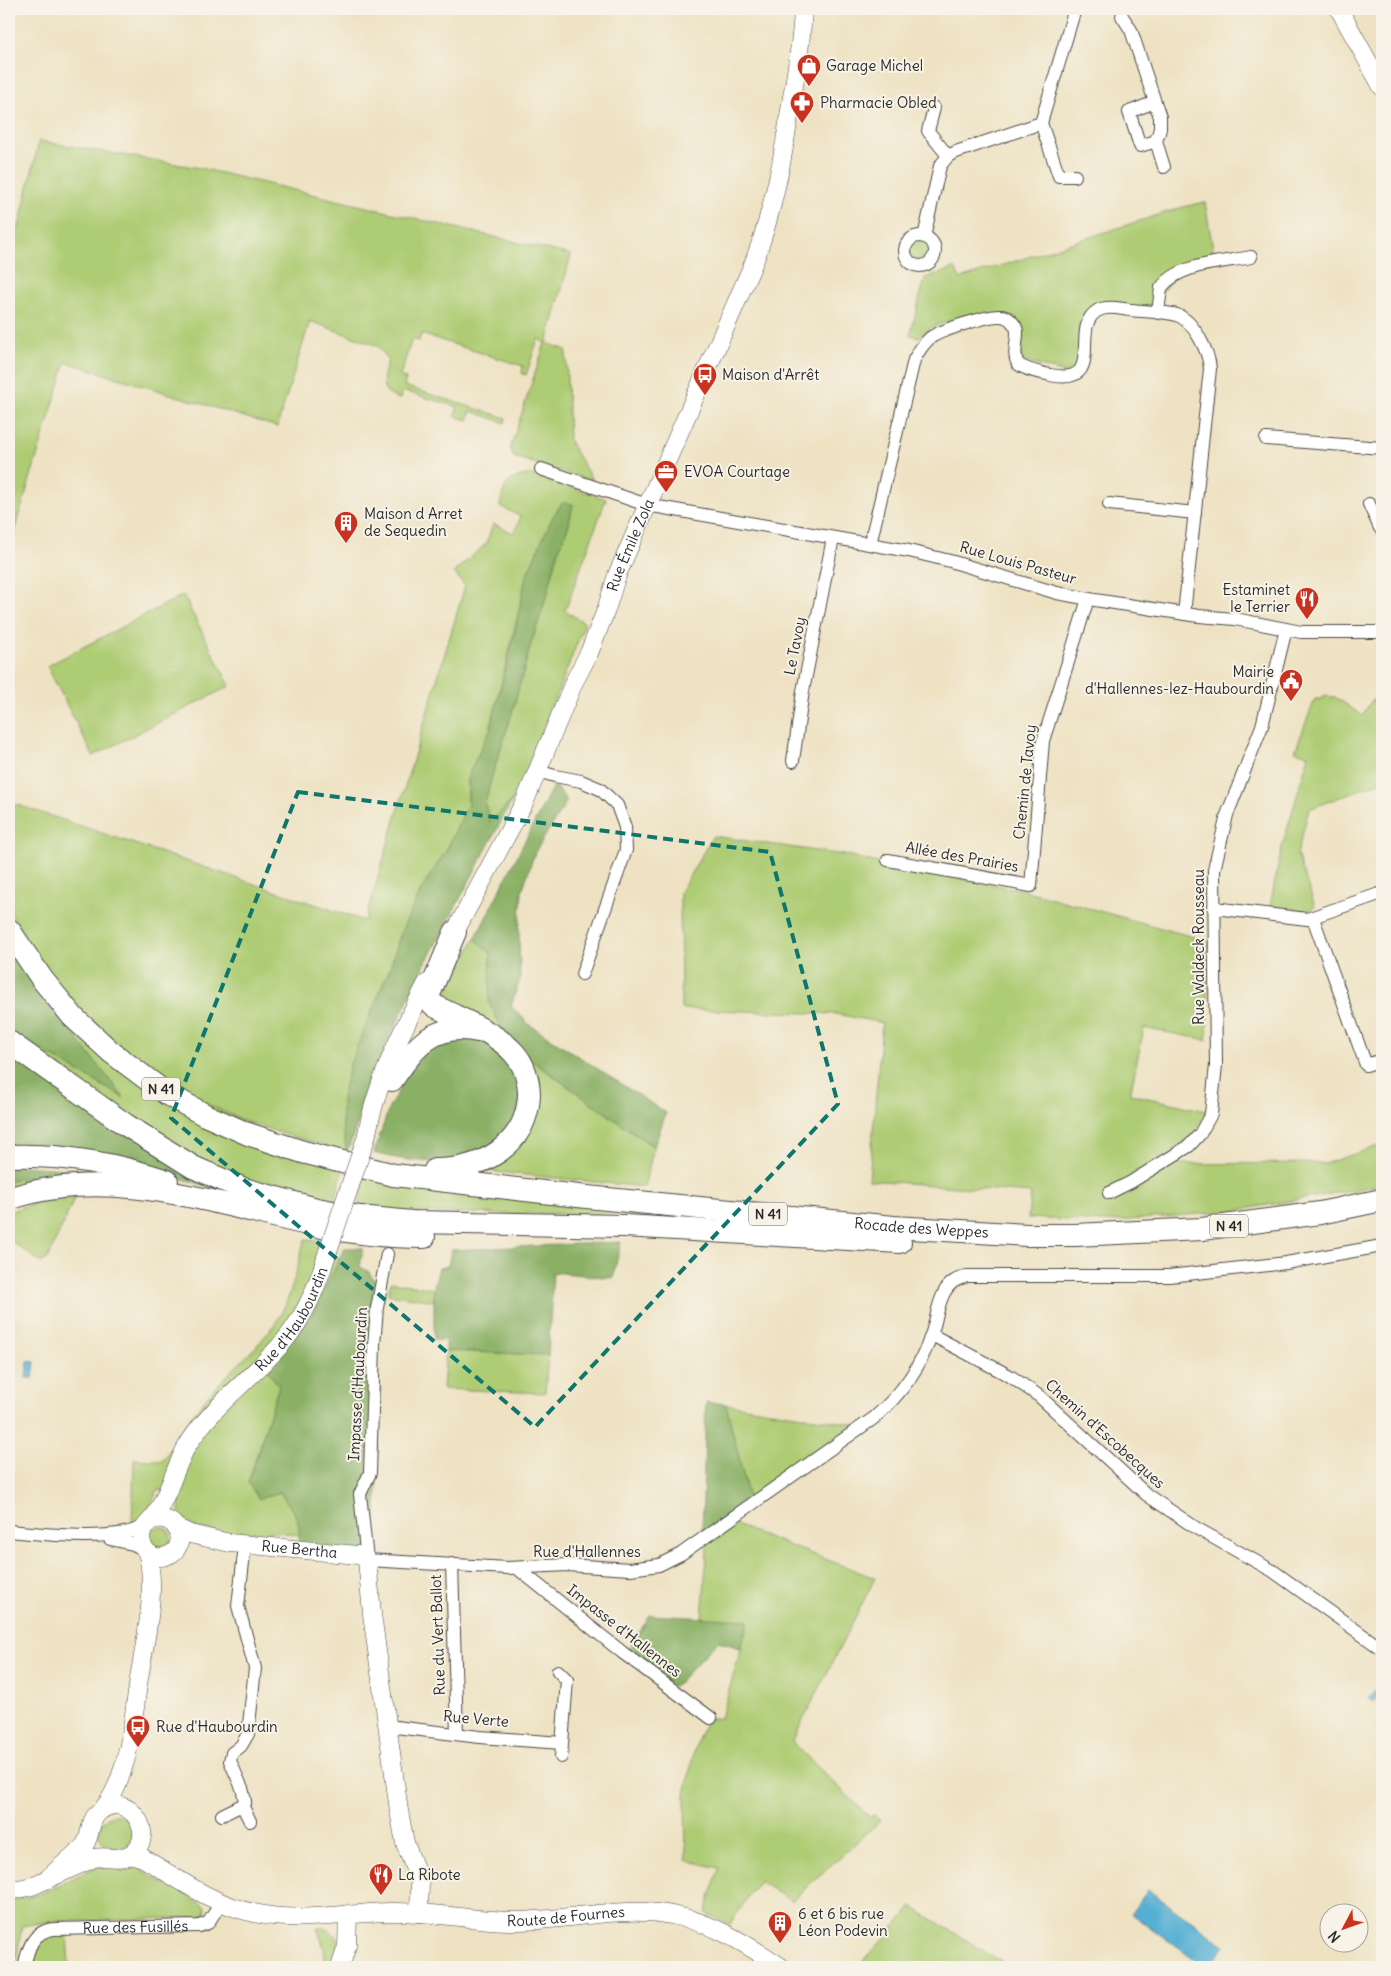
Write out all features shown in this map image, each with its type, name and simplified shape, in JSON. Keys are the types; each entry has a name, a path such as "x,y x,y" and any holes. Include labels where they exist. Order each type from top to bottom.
{"highway":[{"path":"9,923 22,950"},
{"path":"344,1162 445,1170 480,1162 492,1156 510,1142 519,1130 526,1116 529,1091 527,1076 515,1054 506,1045 430,1003 427,999 428,993 461,929"},
{"path":"9,930 22,950"},
{"name":"N 41","path":"22,950 51,991 82,1025 127,1065 168,1094 205,1115 248,1134 344,1162"},
{"path":"392,1080 416,1047 436,1035 462,1029 491,1036"},
{"name":"N 41","path":"9,1042 126,1125 182,1160 224,1182 286,1202 346,1215 401,1222 624,1226 698,1231"},
{"path":"9,1156 67,1158 106,1164 161,1179 258,1212"},
{"name":"Rocade des Weppes","path":"344,1162 403,1176 578,1196 894,1226 1027,1235 1075,1235 1202,1229 1311,1215 1382,1200"},
{"path":"9,1199 46,1189 97,1184 152,1190 354,1233 398,1237 698,1231"},
{"name":"Rocade des Weppes","path":"698,1231 983,1247 1086,1250 1182,1245 1249,1238 1382,1215"}],"main road":[{"name":"Rue Émile Zola","path":"542,773 601,647 613,615 628,552 754,262 763,237 781,165 800,47 803,9"},
{"path":"1339,9 1382,87"},
{"path":"461,929 542,773"},
{"name":"Rue d'Haubourdin","path":"174,1476 186,1448 204,1424 228,1396 279,1347 293,1330 316,1290 366,1138 374,1103 394,1050 461,929"},
{"name":"Rue d'Haubourdin","path":"366,1138 430,1003"},
{"path":"174,1476 157,1512 142,1531 141,1538 151,1569 149,1610 129,1746 128,1802 141,1823 146,1842 186,1883"},
{"path":"149,1610 164,1563 173,1552 180,1538 174,1525 170,1507 174,1476"},
{"path":"148,1523 162,1519 174,1525"},
{"name":"Rue Bertha","path":"174,1525 196,1535 237,1544"},
{"name":"Rue Bertha","path":"173,1552 189,1544 237,1544 358,1555 367,1560"},
{"path":"146,1551 157,1557 173,1552"},
{"path":"367,1560 387,1726 405,1842 420,1882 419,1913"},
{"path":"46,1880 87,1843 94,1817 113,1796 129,1746"},
{"path":"103,1809 119,1806 134,1812"},
{"path":"90,1831 95,1847 101,1853 117,1856 138,1847 142,1832"},
{"path":"9,1890 25,1888 99,1857 133,1855 143,1858 205,1896 243,1910 280,1917 348,1914 347,1946 340,1967"},
{"name":"Route de Fournes","path":"348,1914 419,1913 512,1921 545,1920 629,1911 660,1914 689,1919 720,1930 777,1965"}],"street":[{"path":"1075,9 1041,122 1059,176 1075,176"},
{"path":"1120,11 1131,30 1161,123 1156,141 1164,166"},
{"path":"1155,102 1129,112 1140,146 1156,141"},
{"path":"934,108 928,131 948,156"},
{"path":"924,237 940,166 948,156 1041,122"},
{"path":"1158,313 1161,288 1176,274 1187,269 1250,258"},
{"path":"870,544 914,360 920,349 930,338 942,332 996,316 1006,317 1013,322 1017,330 1014,350 1018,364 1030,370 1069,377 1077,374 1082,367 1088,323 1096,311 1113,308 1177,316 1190,325 1206,350 1210,362 1184,614"},
{"path":"1266,439 1382,448"},
{"name":"Rue Louis Pasteur","path":"541,469 647,505 870,544 950,561 1058,593 1088,599 1184,614 1235,619 1309,632 1382,632"},
{"path":"1109,504 1195,513"},
{"path":"1369,504 1380,528 1382,528"},
{"name":"Le Tavoy","path":"793,761 801,701 833,538"},
{"name":"Chemin de Tavoy","path":"1031,886 1043,741 1088,599"},
{"name":"Rue Waldeck Rousseau","path":"1109,1193 1189,1146 1200,1134 1210,1114 1216,1066 1214,870 1224,825 1260,734 1286,629"},
{"path":"542,773 581,781 600,789 617,806 626,827 626,850 582,974"},
{"name":"Allée des Prairies","path":"888,860 1031,886"},
{"path":"1214,908 1301,919 1313,918 1382,893"},
{"path":"1313,918 1366,1065 1382,1060"},
{"path":"932,1335 937,1311 944,1292 954,1281 967,1276 1168,1276 1286,1263 1382,1246"},
{"name":"Impasse d'Haubourdin","path":"367,1560 360,1494 370,1473 374,1345 377,1308 387,1254"},
{"name":"Rue d'Hallennes","path":"367,1560 517,1568 566,1565 630,1570 659,1565 673,1559 692,1546 883,1410 905,1384 932,1335"},
{"name":"Chemin d'Escobecques","path":"932,1335 1010,1376 1034,1392 1057,1410 1147,1495 1196,1528 1273,1571 1382,1649"},
{"path":"9,1531 82,1535 132,1532 148,1523"},
{"path":"82,1535 122,1542 146,1551"},
{"path":"222,1815 242,1805 245,1801 230,1761 232,1753 241,1746 248,1734 255,1668 238,1606 237,1544"},
{"name":"Rue du Vert Ballot","path":"452,1564 457,1734"},
{"name":"Impasse d'Hallennes","path":"517,1568 628,1657 711,1718"},
{"path":"558,1671 566,1680 561,1757"},
{"name":"Rue Verte","path":"387,1726 480,1738 562,1743"},
{"path":"242,1805 250,1821"},
{"name":"Rue des Fusillés","path":"24,1967 28,1948 39,1934 54,1929 204,1925 212,1918 221,1903"}],"highlighted area":[{"path":"298,792 770,852 838,1104 535,1427 171,1118"}],"green space":[{"path":"39,141 200,168 571,255 547,343 566,350 569,441 593,481 514,457 510,449 545,343 538,339 526,375 522,374 523,366 421,334 419,341 412,339 400,376 406,379 404,386 506,418 505,423 471,411 468,420 455,416 458,407 403,391 400,399 392,396 387,393 384,383 388,359 378,346 310,321 277,427 66,362 9,548 9,229 18,231"},
{"path":"1205,202 1215,261 1180,267 1151,308 1093,307 1077,367 1066,373 1025,362 1021,358 1023,328 1016,318 969,319 967,315 932,327 919,337 910,335 925,278 955,268 960,279 1183,207"},
{"path":"920,239 928,243 932,251 928,259 920,263 912,259 908,251 912,243"},
{"path":"526,475 539,476 606,499 565,611 585,623 525,776 513,799 490,822 485,804 491,779 547,595 558,552 569,524 519,611 490,730 468,776 468,805 446,851 424,885 402,930 391,965 350,1064 342,1125 347,1152 259,1126 204,1102 152,1071 106,1033 64,990 32,948 9,909 9,802 365,921 465,586 454,572 486,544 493,524 514,533 521,517 500,506 501,499 504,488 510,481"},
{"path":"562,503 573,504 569,524 558,552 547,595 491,779 485,804 490,822 513,799 425,964 387,1043 347,1152 342,1125 342,1098 350,1064 391,965 402,930 424,885 446,851 468,805 468,776 490,730 513,639 526,576 552,518"},
{"path":"183,595 230,686 93,756 47,666"},
{"path":"1324,696 1335,697 1362,715 1372,700 1382,700 1382,781 1309,809 1297,854 1315,907 1306,911 1270,906 1282,847 1309,755 1295,751 1315,699 1323,699"},
{"path":"554,784 567,801 535,852 522,891 519,933 520,979 511,1006 530,1025 666,1113 654,1147 522,1054 499,1023 489,1003 491,953 475,939"},
{"path":"713,836 851,856 873,862 1023,890 1208,941 1207,1040 1144,1028 1130,1094 1207,1111 1196,1132 1172,1154 1176,1164 1327,1163 1382,1145 1382,1185 1233,1211 1106,1222 1028,1218 1031,1193 869,1180 882,1023 836,1014 681,1009 680,892"},
{"path":"475,939 491,952 491,973 522,1054 654,1147 644,1187 476,1170 441,1002"},
{"path":"9,947 43,996 124,1098 20,1038 9,1029"},
{"path":"43,996 89,1045 343,1171 333,1206 240,1180 170,1144 20,1038 123,1097"},
{"path":"446,1037 492,1043 510,1064 520,1088 519,1106 511,1125 492,1147 471,1157 458,1160 415,1161 374,1153 389,1108 405,1079 423,1054"},
{"path":"9,1052 223,1191 133,1164 9,1149"},
{"path":"9,1167 83,1170 86,1176 61,1175 9,1180"},
{"path":"83,1170 106,1176 9,1189 9,1180 61,1175 85,1176"},
{"path":"366,1175 679,1213 511,1214 357,1211"},
{"path":"75,1197 49,1256 42,1263 9,1240 9,1212 41,1202"},
{"path":"305,1239 321,1242 318,1250 340,1258 279,1386 248,1483 280,1492 299,1520 300,1535 270,1531 268,1541 240,1538 185,1525 179,1514 180,1496 158,1490 145,1515 132,1527 134,1459 163,1461 185,1425 204,1400 269,1332 282,1313 286,1303 294,1282"},
{"path":"621,1242 613,1278 553,1272 548,1355 446,1351 446,1340 434,1340 434,1286 439,1268 448,1266 451,1250"},
{"path":"345,1248 363,1248 360,1267 368,1271 375,1281 367,1385 380,1386 375,1555 298,1545 299,1529 296,1516 280,1492 259,1499 248,1483 279,1386 266,1368 310,1319"},
{"path":"391,1282 434,1289 434,1301 388,1294"},
{"path":"446,1351 548,1355 545,1393 443,1389"},
{"path":"706,1402 726,1404 749,1500 702,1532"},
{"path":"726,1404 859,1425 749,1500"},
{"path":"729,1514 738,1526 875,1578 792,1742 871,1818 873,1814 880,1821 791,1901 759,1881 730,1924 705,1913 719,1868 686,1860 685,1795 694,1751 706,1719 721,1718 749,1621 702,1619 707,1550 702,1532"},
{"path":"160,1527 168,1530 171,1538 168,1546 160,1549 152,1546 149,1538 152,1530"},
{"path":"650,1615 749,1620 740,1648 718,1641 674,1687 627,1652"},
{"path":"116,1815 128,1820 133,1832 128,1844 116,1849 104,1844 99,1832 104,1820"},
{"path":"98,1866 119,1869 137,1867 163,1883 172,1885 206,1907 205,1917 47,1922 22,1926 15,1967 9,1967 9,1901 40,1894"},
{"path":"912,1907 1010,1967 858,1967"},
{"path":"317,1928 329,1930 338,1941 334,1959 329,1967 326,1967 324,1948"},
{"path":"67,1934 69,1967 31,1967 35,1945 40,1938"}],"water":[{"path":"28,1361 35,1362 33,1378 26,1378"},
{"path":"1381,1683 1382,1692 1374,1702 1369,1698"},
{"path":"1148,1890 1225,1945 1208,1967 1204,1967 1131,1913"}],"place":[{"name":"Garage Michel","path":"809,87"},
{"name":"Pharmacie Obled","path":"802,124"},
{"name":"Maison d'Arrêt","path":"705,396"},
{"name":"EVOA Courtage","path":"666,493"},
{"name":"Maison d Arret de Sequedin","path":"346,544"},
{"name":"Estaminet le Terrier","path":"1307,620"},
{"name":"Mairie d'Hallennes-lez-Haubourdin","path":"1291,702"},
{"name":"Rue d'Haubourdin","path":"138,1748"},
{"name":"La Ribote","path":"381,1896"},
{"name":"6 et 6 bis rue Léon Podevin","path":"780,1944"}]}
